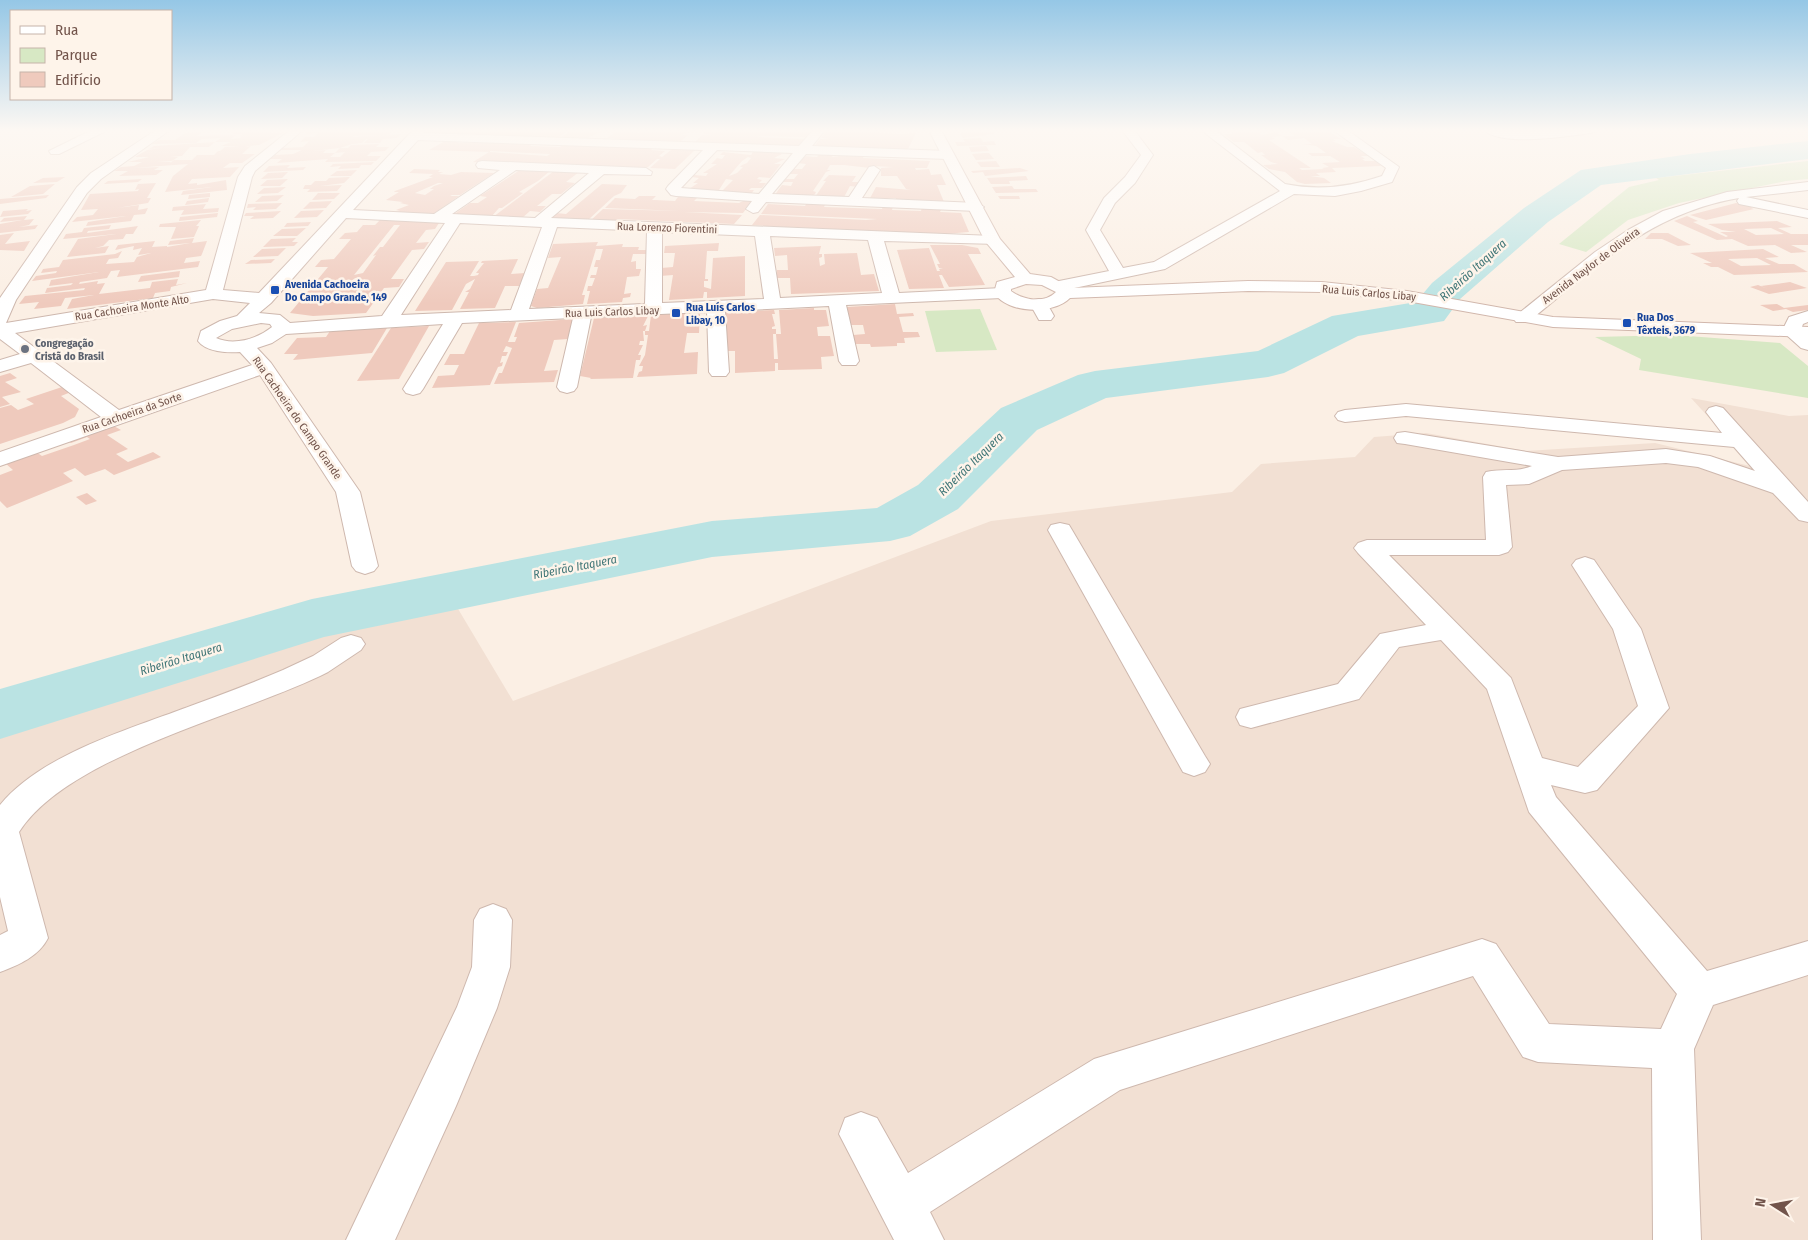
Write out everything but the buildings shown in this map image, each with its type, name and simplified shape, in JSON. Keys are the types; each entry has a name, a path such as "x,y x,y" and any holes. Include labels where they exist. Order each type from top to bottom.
{"street":[{"path":"0,320 7,300 84,188"},
{"path":"213,294 242,188"},
{"path":"244,320 367,188"},
{"path":"437,218 482,188"},
{"path":"518,315 544,223 582,188"},
{"path":"674,188 676,192 684,194 977,207"},
{"path":"735,231 770,188"},
{"path":"852,202 862,188"},
{"path":"966,188 993,241 1025,279"},
{"path":"1119,275 1092,230 1109,201 1122,188"},
{"path":"1285,188 1313,194 1334,193 1358,188"},
{"name":"Avenida Naylor de Oliveira","path":"1522,318 1624,239 1650,222 1675,211 1725,197 1794,188"},
{"path":"1063,289 1057,300 1042,310 1016,301 1002,293 1004,286 1025,279 1045,280 1063,289 1159,266 1291,190"},
{"path":"1725,197 1808,214"},
{"name":"Rua Lorenzo Fiorentini","path":"342,214 762,233 993,241"},
{"path":"388,321 455,219"},
{"path":"653,310 655,228"},
{"path":"762,233 773,305"},
{"path":"875,237 892,298"},
{"name":"Rua Luis Carlos Libay","path":"1063,289 1278,288 1356,290 1414,296 1522,318 1617,325 1800,331"},
{"name":"Rua Luis Carlos Libay","path":"281,329 388,321 773,305 1002,293"},
{"name":"Rua Cachoeira Monte Alto","path":"0,330 213,294 265,299"},
{"path":"838,302 849,361"},
{"path":"716,307 719,372"},
{"path":"567,387 583,313"},
{"path":"1808,316 1795,321 1808,344"},
{"path":"412,389 455,318"},
{"path":"274,319 281,323 281,329 274,335 244,345 221,346 207,341 207,335 215,329 244,320 274,319"},
{"path":"0,330 116,418"},
{"name":"Rua Cachoeira do Campo Grande","path":"244,345 264,367 348,492 365,566"},
{"path":"0,366 34,356"},
{"name":"Rua Cachoeira da Sorte","path":"0,459 264,367"},
{"path":"1344,416 1406,410 1740,441"},
{"path":"1716,412 1781,488 1808,515"},
{"path":"1405,438 1558,464 1648,456 1685,458 1781,488"},
{"path":"1558,464 1521,478 1494,477 1498,547 1367,548 1501,686 1541,803 1699,991"},
{"path":"1060,530 1194,764"},
{"path":"1529,767 1585,781 1654,708 1627,629 1585,564"},
{"path":"1251,717 1348,692 1390,640 1447,630"},
{"path":"14,946 1,830 8,816 22,802 56,778 93,756 314,668 351,644"},
{"path":"370,1240 441,1091 477,1008 491,967 493,920"},
{"path":"860,1134 910,1222 1109,1073 1482,956 1538,1043 1673,1049"},
{"path":"1677,1240 1673,1049 1699,991 1808,958"}],"shaded area":[{"path":"1691,398 1789,416 1808,415 1808,1240 0,1240 0,713 264,621 442,582 513,701 991,521 1232,492 1261,464 1355,457 1374,437 1426,433 1526,451 1655,443 1754,467"}],"green space":[{"path":"1628,188 1753,188 1679,203 1628,220 1586,252 1559,244"},
{"path":"980,309 997,350 936,352 925,311"},
{"path":"1675,335 1780,343 1808,366 1808,398 1639,370 1641,359 1595,337"}],"waterway":[{"name":"Ribeirão Itaquera","path":"0,714 312,619 712,539 890,524 938,497 1019,419 1095,385 1268,363 1347,325 1429,312 1446,291 1536,215 1576,188"}],"place":[{"name":"Avenida Cachoeira Do Campo Grande, 149","path":"275,290"},
{"name":"Rua Luís Carlos Libay, 10","path":"676,313"},
{"name":"Rua Dos Têxteis, 3679","path":"1627,323"},
{"name":"Congregação Cristã do Brasil","path":"25,349"}]}
